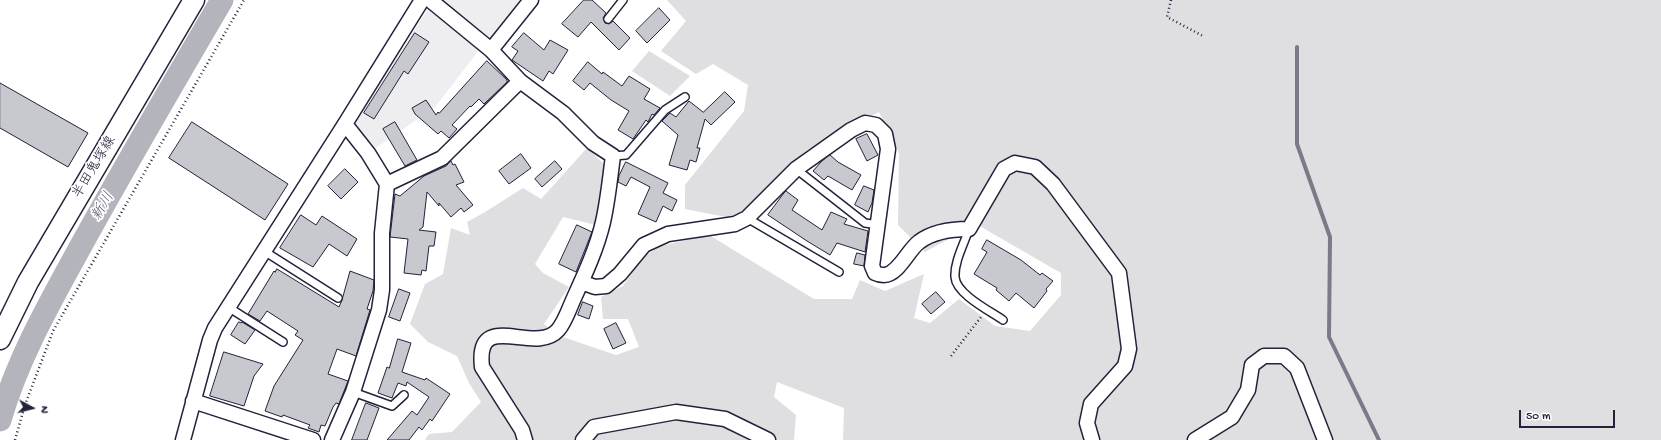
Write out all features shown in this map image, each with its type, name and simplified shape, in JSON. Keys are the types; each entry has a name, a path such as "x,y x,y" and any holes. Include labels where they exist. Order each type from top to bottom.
{"main road":[{"name":"半田鬼塚線","path":"0,339 28,282 194,0"}],"street":[{"path":"183,440 210,340 228,307 422,0"},
{"path":"430,0 491,50 520,80 564,113 593,143 613,156 603,222 598,242 561,327 553,336 542,339 498,335 489,338 482,347 480,355 482,367 522,430 525,440"},
{"path":"491,50 531,0"},
{"path":"387,184 442,158 520,80"},
{"path":"581,282 595,287 606,286 620,274 644,245 668,234 735,224 747,218 796,168 851,130 865,123 876,124 885,134 888,149 872,266 875,273 884,276 893,272 918,243 929,236 956,229 969,229 1004,168 1015,164 1035,167 1053,184 1119,273 1129,349 1125,366 1091,404 1087,423 1092,440"},
{"path":"332,440 353,392 379,310 382,290 382,233 387,184 368,153 345,124"},
{"path":"1195,440 1232,417 1248,390 1252,365 1264,356 1284,356 1297,368 1325,440"},
{"path":"193,401 312,440"},
{"path":"583,440 594,427 676,412 725,419 768,440"}],"lane":[{"path":"608,19 622,0"},
{"path":"613,156 626,156 665,110 685,97"},
{"path":"796,168 865,223 878,225"},
{"path":"747,218 839,272"},
{"path":"969,229 956,267 955,279 961,291 1003,320"},
{"path":"264,251 338,298"},
{"path":"228,307 283,342"},
{"path":"353,392 392,406 404,395"}],"path":[{"path":"15,440 25,405 53,331 244,0"},
{"path":"1171,0 1167,17 1203,36"},
{"path":"951,356 987,309"}],"shaded area":[{"path":"434,0 529,0 491,45 486,41 436,106 376,148 353,124"},
{"path":"667,0 1661,0 1661,440 843,440 844,408 777,382 774,397 796,415 794,440 425,440 429,434 452,432 481,402 469,383 457,356 428,342 410,324 425,284 443,274 451,228 470,235 467,222 523,188 541,199 587,148 608,168 596,225 563,217 535,264 543,273 569,287 544,324 560,336 616,355 639,347 628,319 603,319 601,297 623,286 643,257 660,246 709,235 814,299 852,299 860,280 885,291 924,274 914,318 930,323 959,299 995,326 1030,331 1061,295 1061,273 976,224 925,252 898,225 899,153 879,112 807,150 736,219 685,209 685,185 744,111 748,85 713,64 696,74 661,51 686,21"},
{"path":"649,51 690,76 670,96 632,71"}],"building":[{"path":"584,0 592,0 606,13 603,18 605,23 609,24 613,21 630,38 619,50 591,22 578,37 562,24"},
{"path":"659,8 670,20 647,43 636,31"},
{"path":"415,33 429,42 408,74 404,71 374,119 364,113"},
{"path":"524,33 544,50 550,40 568,50 553,74 549,71 543,81 512,60 518,51 512,47"},
{"path":"487,61 507,80 507,82 484,104 479,99 471,107 470,106 452,125 457,129 449,138 441,131 438,134 415,114 412,108 426,100 436,115 438,112 439,113"},
{"path":"588,62 602,74 603,72 622,86 629,76 650,89 644,99 660,108 654,115 652,114 648,122 646,120 633,139 618,130 629,111 611,100 590,83 584,90 573,81"},
{"path":"0,83 88,133 68,167 0,128"},
{"path":"725,92 735,102 711,125 705,119 697,148 700,148 696,162 690,160 687,170 669,165 678,135 662,121 670,113 676,117 689,101 703,112"},
{"path":"192,122 288,184 265,220 169,158"},
{"path":"395,122 417,160 405,166 383,129"},
{"path":"867,134 878,155 867,161 856,139"},
{"path":"521,154 531,168 509,184 499,171"},
{"path":"830,155 838,162 861,175 852,190 828,176 824,180 813,171"},
{"path":"451,161 453,165 455,164 464,182 456,185 473,205 464,212 461,208 451,217 427,192 423,227 419,230 436,232 434,246 429,246 426,271 422,270 421,275 404,273 408,239 390,237 395,194 400,196 424,176 446,166"},
{"path":"555,161 562,169 542,187 535,179"},
{"path":"626,162 668,183 663,193 677,200 672,211 663,206 656,222 638,214 650,187 631,177 626,186 618,182 619,176"},
{"path":"345,169 358,182 341,199 328,186"},
{"path":"864,186 874,190 872,203 868,212 855,205"},
{"path":"786,191 798,200 792,210 822,230 831,212 847,219 844,224 868,231 865,252 837,243 830,255 768,215"},
{"path":"301,215 316,225 322,216 357,239 347,256 329,244 313,267 280,248"},
{"path":"577,225 592,232 576,272 559,264"},
{"path":"987,240 1021,260 1040,275 1042,273 1053,281 1034,308 1016,293 1009,301 996,290 997,288 974,274 987,252 982,249"},
{"path":"857,253 865,255 864,266 854,264"},
{"path":"277,269 339,307 350,271 374,280 373,291 367,309 370,310 356,356 337,349 328,374 348,381 339,404 336,403 333,407 325,426 321,425 319,432 308,428 310,425 283,415 282,417 265,411 274,386 303,340 295,335 298,331 267,311 260,321 248,314 274,271 275,272"},
{"path":"399,289 410,293 400,321 389,317"},
{"path":"936,292 945,302 931,314 922,304"},
{"path":"583,302 593,306 589,319 578,315"},
{"path":"239,322 242,322 255,330 245,344 231,335"},
{"path":"616,323 626,343 613,349 604,329"},
{"path":"398,339 411,343 402,372 425,380 426,378 450,394 432,421 430,419 422,430 419,427 409,440 387,440 412,411 417,415 429,397 407,382 406,386 398,383 392,398 378,393 387,367 389,368"},
{"path":"224,352 263,364 254,376 244,406 210,396"},
{"path":"366,403 379,408 367,440 352,440"}],"waterway":[{"name":"新川","path":"0,420 16,374 48,307 117,181 222,0"},
{"path":"1297,47 1297,144 1330,237 1329,337 1379,440"}]}
